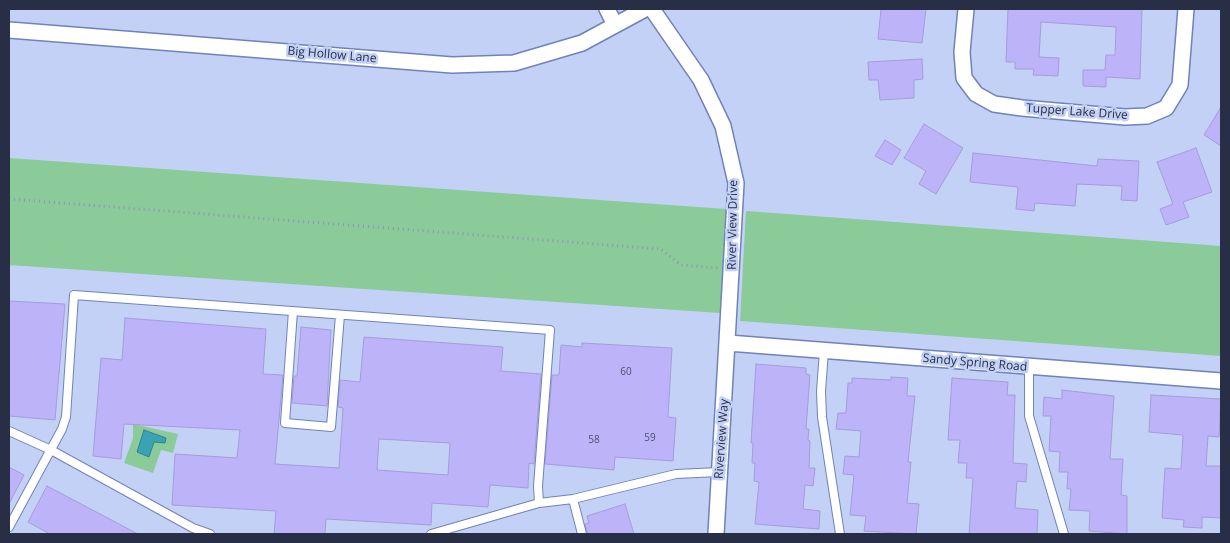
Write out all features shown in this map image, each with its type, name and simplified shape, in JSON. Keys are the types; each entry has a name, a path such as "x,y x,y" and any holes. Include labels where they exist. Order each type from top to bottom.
{"street":[{"path":"607,9 614,25"},
{"name":"Big Hollow Lane","path":"9,30 452,65 514,63 582,43 645,9"},
{"name":"River View Drive","path":"652,9 701,80 723,126 736,183 728,343"},
{"name":"Tupper Lake Drive","path":"966,9 962,52 964,78 976,94 994,104 1125,117 1147,116 1166,108 1180,85 1186,9"},
{"name":"Sandy Spring Road","path":"728,343 1029,368 1221,381"},
{"name":"Riverview Way","path":"716,534 728,343"}],"lane":[{"path":"9,527 62,429 66,417 74,294 550,330 538,486 539,503"},
{"path":"293,311 285,423 331,427 340,315"},
{"path":"824,351 821,391 822,418 840,534"},
{"path":"1029,368 1029,416 1062,533"},
{"path":"9,431 51,450 192,531 210,534"},
{"path":"431,534 539,503 573,499 676,474 720,472"},
{"path":"573,499 582,534"}],"path":[{"path":"9,199 661,249 681,265 733,269"}],"shaded area":[{"path":"9,158 726,209 726,240 720,313 9,265"},
{"path":"746,211 1221,246 1221,356 740,321"},
{"path":"133,424 178,434 173,453 161,450 153,473 124,463 133,438"},
{"path":"144,430 166,438 165,443 154,442 149,457 137,452"}],"building":[{"path":"881,9 926,9 922,43 878,39"},
{"path":"1008,9 1142,9 1140,79 1106,77 1106,87 1083,86 1083,70 1105,70 1106,55 1115,55 1116,27 1041,22 1039,57 1059,58 1058,76 1033,75 1034,69 1015,69 1015,62 1006,62"},
{"path":"922,59 923,79 914,80 914,98 880,100 878,80 869,80 868,62"},
{"path":"1221,107 1221,146 1204,135"},
{"path":"924,124 963,148 936,194 919,184 926,171 904,158"},
{"path":"885,140 901,150 892,165 875,156"},
{"path":"1196,148 1212,192 1183,202 1189,217 1166,225 1160,209 1173,204 1157,162"},
{"path":"973,153 1097,166 1098,159 1139,161 1137,201 1121,200 1122,186 1077,184 1075,206 1035,203 1034,211 1016,209 1018,187 970,182"},
{"path":"9,301 65,304 55,420 9,416"},
{"path":"125,318 266,329 263,374 283,375 275,464 339,468 343,408 338,407 340,380 360,382 364,337 503,347 501,371 541,374 534,464 529,463 528,488 490,485 488,507 432,503 431,525 326,519 325,534 274,534 276,511 172,505 175,454 237,458 240,430 124,424 121,459 93,456 101,358 122,360","holes":["379,439 450,443 448,475 377,470"]},
{"path":"301,327 331,330 327,406 292,403 294,376 297,376"},
{"path":"582,343 672,348 668,417 676,418 673,461 615,457 614,470 545,464 552,375 559,375 561,345 582,347"},
{"path":"756,364 806,368 806,374 810,375 806,429 809,429 808,440 810,441 809,468 815,468 813,486 805,485 803,509 820,511 819,529 755,524 759,482 754,481 755,463 752,463 753,443 751,443"},
{"path":"891,377 908,378 907,396 915,396 908,462 911,462 907,503 919,504 916,534 864,531 866,516 850,515 854,475 843,474 845,456 859,457 861,431 836,429 838,413 846,413 848,383 852,383 852,378 891,380"},
{"path":"952,378 1008,382 1007,395 1015,395 1013,463 1027,464 1026,482 1017,481 1015,508 1038,510 1037,534 969,534 973,478 966,478 967,463 958,463 960,440 948,440"},
{"path":"1062,390 1114,396 1110,459 1123,459 1121,495 1127,496 1127,534 1089,531 1090,511 1069,510 1071,489 1067,489 1068,472 1059,472 1060,452 1049,451 1051,416 1043,416 1044,397 1062,399"},
{"path":"1151,395 1221,399 1219,437 1208,436 1206,466 1221,466 1221,518 1202,517 1202,528 1183,527 1184,520 1162,518 1165,468 1181,469 1183,435 1149,432"},
{"path":"9,467 24,475 9,504"},
{"path":"47,486 138,534 50,534 28,522"},
{"path":"625,504 634,534 588,534 585,524 589,523 587,516"}]}
